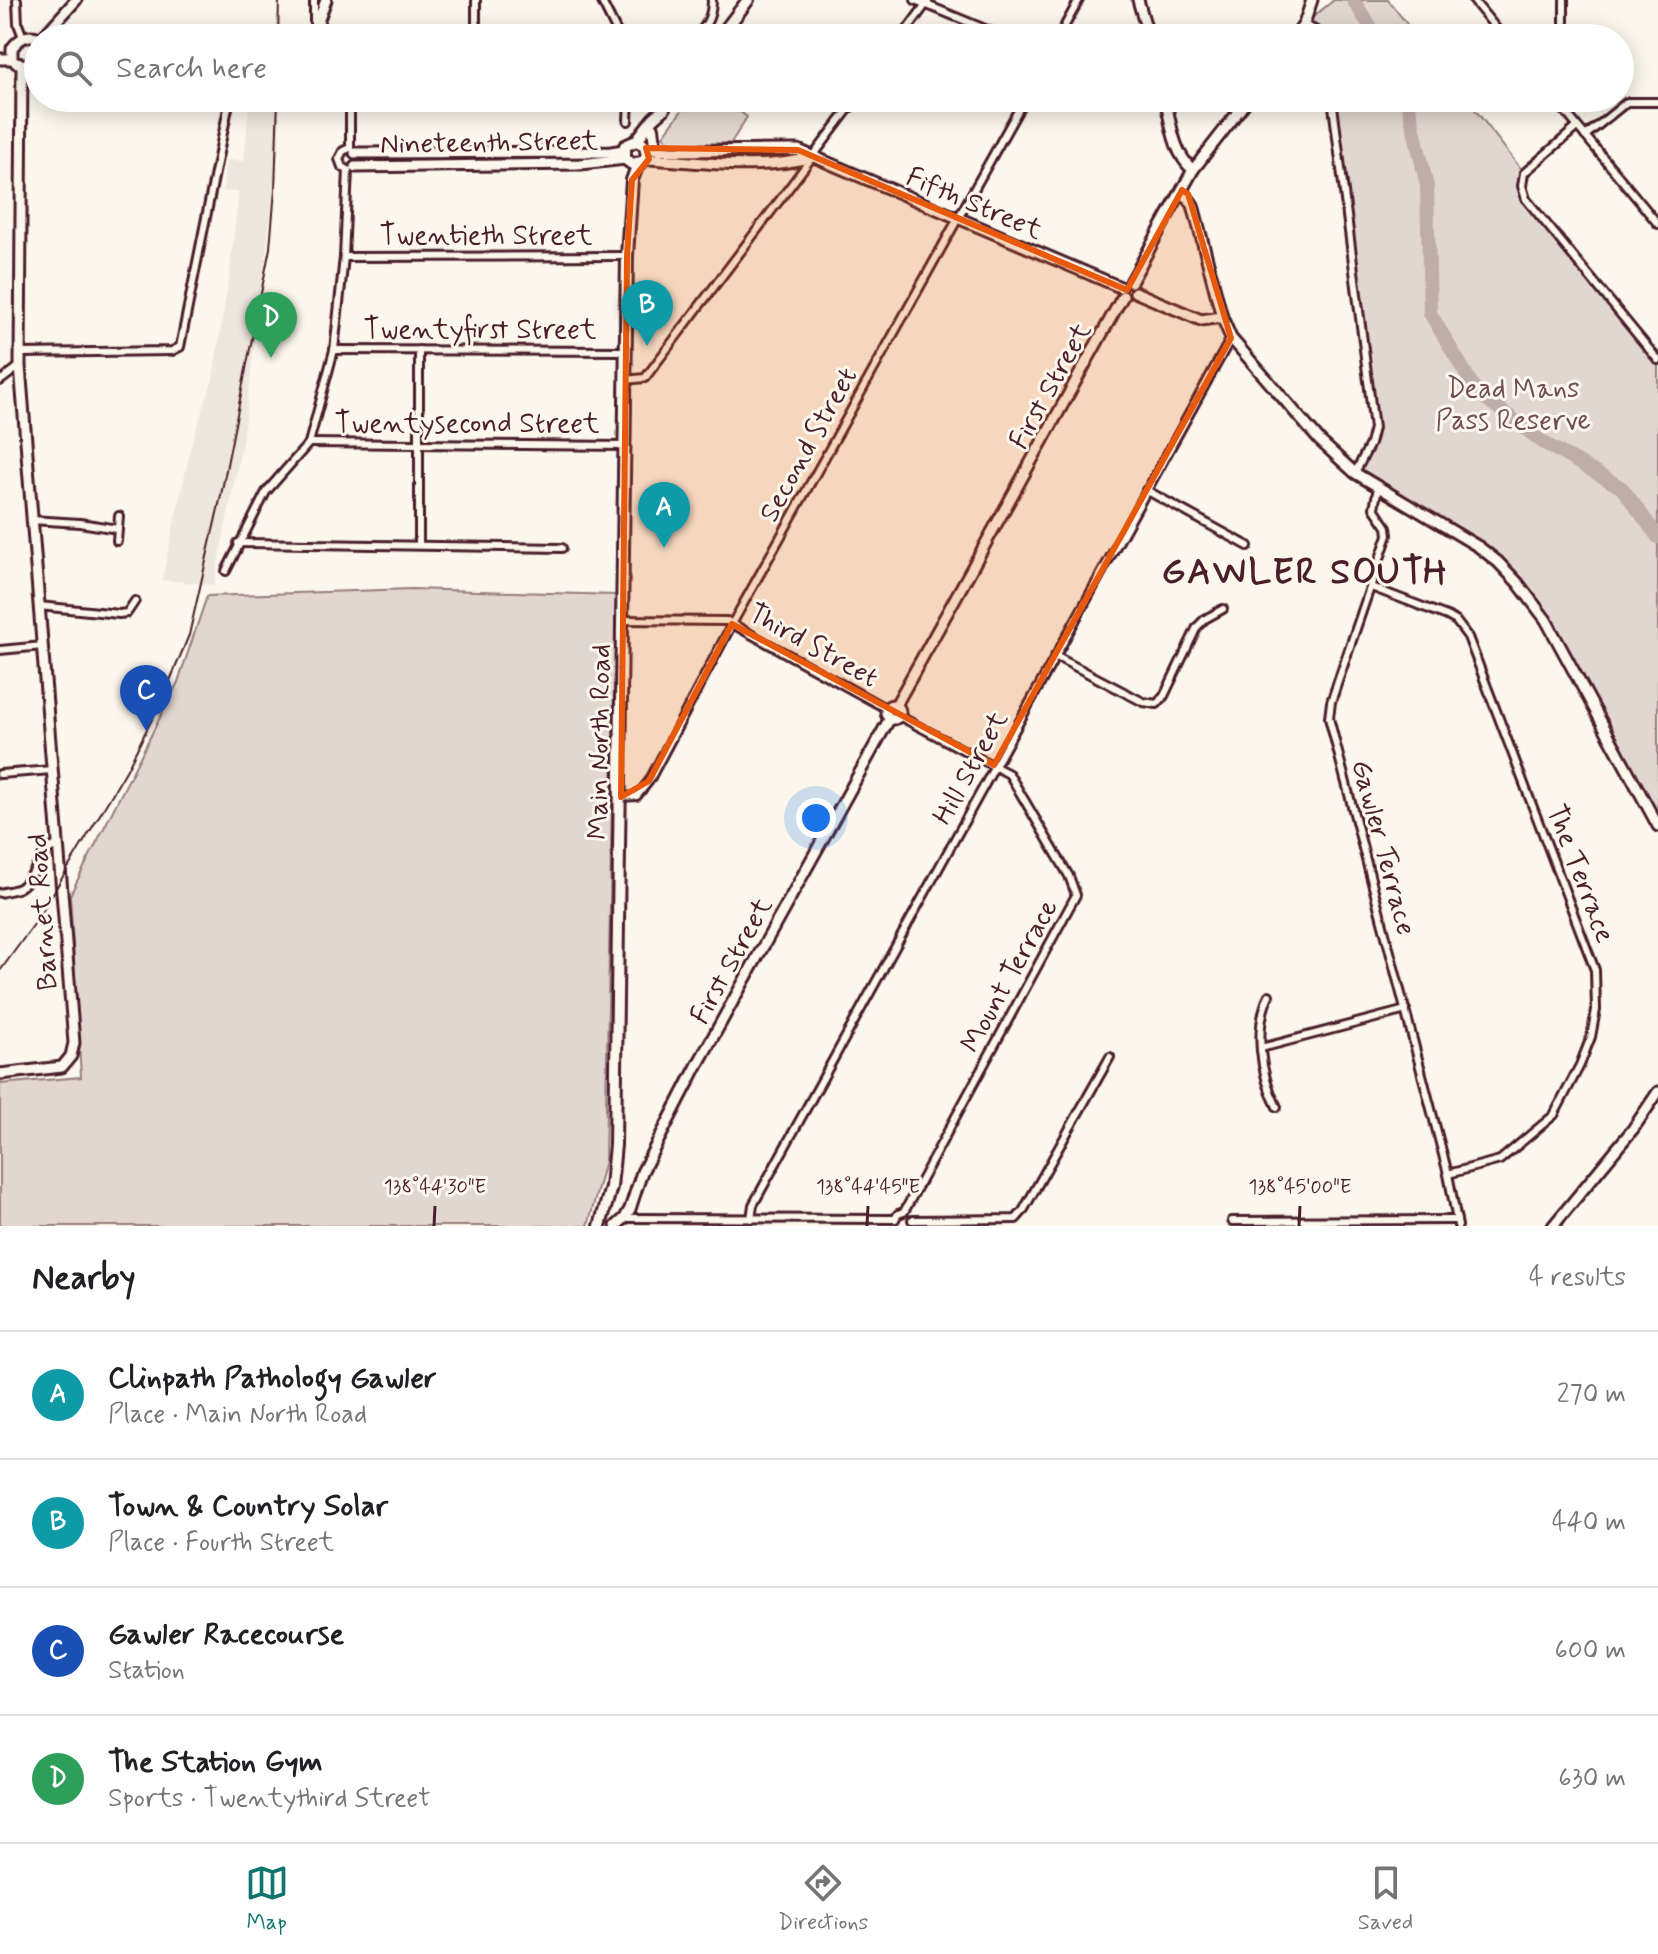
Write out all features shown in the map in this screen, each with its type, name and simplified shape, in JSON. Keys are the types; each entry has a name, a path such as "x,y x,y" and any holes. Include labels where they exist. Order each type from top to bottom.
{"main road":[{"path":"730,24 748,0"},
{"path":"636,153 653,119 661,112"},
{"path":"636,153 662,112"},
{"path":"653,128 655,144 660,151"},
{"name":"Main North Road","path":"600,1226 611,1187 615,1145 625,446 625,218 636,153"}],"street":[{"path":"12,59 12,48 23,37 18,24 17,0"},
{"path":"54,24 76,0"},
{"path":"314,0 314,24"},
{"path":"318,24 326,0"},
{"path":"476,0 476,24"},
{"path":"601,0 613,24"},
{"path":"707,24 712,0"},
{"path":"915,0 928,2 976,24"},
{"path":"1066,24 1079,0"},
{"path":"1138,0 1145,24"},
{"path":"1304,24 1312,0"},
{"path":"1473,0 1493,24"},
{"path":"1564,0 1564,24"},
{"path":"912,24 928,2"},
{"path":"0,59 12,59 22,65"},
{"name":"Barnet Road","path":"0,1074 59,1068 67,1063 73,1053 20,366 22,65"},
{"path":"1634,102 1658,102"},
{"path":"20,353 172,351 180,347 227,112"},
{"path":"226,571 266,492 309,443 334,350 351,168 358,159 353,150 351,112"},
{"path":"628,112 628,121"},
{"path":"625,380 645,378 847,112"},
{"name":"Second Street","path":"621,797 637,796 643,791 732,624 1017,112"},
{"path":"1169,112 1179,151 1184,162 1193,170"},
{"path":"1122,291 1128,297 1193,170 1238,112"},
{"path":"1334,112 1374,428 1370,444 1355,473"},
{"path":"1565,112 1658,224"},
{"path":"1585,136 1615,112"},
{"path":"1577,127 1524,173 1522,186 1531,207 1658,360"},
{"path":"351,168 342,167 339,159 343,151 353,150"},
{"name":"Nineteenth Street","path":"353,150 636,153"},
{"name":"Fifth Street","path":"636,153 798,150 1122,291"},
{"path":"636,153 681,164 792,163 813,157"},
{"name":"Nineteenth Street","path":"351,168 581,164 636,153"},
{"path":"1182,190 1193,205 1222,317 1231,338 1320,441 1355,473 1479,547 1518,583 1546,620 1658,826"},
{"name":"Twentieth Street","path":"344,257 627,256"},
{"path":"1133,287 1201,320 1222,317"},
{"name":"First Street","path":"616,1226 625,1218 642,1172 698,1064 1122,291"},
{"name":"Hill Street","path":"751,1219 753,1205 1231,338"},
{"name":"Twentyfirst Street","path":"334,350 625,351"},
{"path":"419,350 419,545"},
{"path":"0,381 20,366"},
{"name":"Twentysecond Street","path":"309,443 625,446"},
{"name":"Gawler Terrace","path":"1378,487 1374,508 1387,527 1388,535 1331,702 1329,718 1448,1174 1457,1223"},
{"path":"1146,490 1248,546"},
{"path":"117,541 119,516"},
{"path":"31,520 65,521 118,529"},
{"path":"238,543 562,548"},
{"name":"The Terrace","path":"1371,587 1447,616 1456,621 1468,637 1595,970 1596,1010 1591,1037 1554,1115 1500,1160 1448,1174"},
{"path":"127,613 135,601"},
{"path":"39,606 108,614 127,613"},
{"path":"1055,656 1143,702 1157,704 1164,696 1197,627 1223,609"},
{"path":"127,613 130,623"},
{"name":"Third Street","path":"623,620 732,624 994,765"},
{"path":"0,650 43,646"},
{"name":"Mount Terrace","path":"904,1212 1075,898 1069,876 1009,774 994,765"},
{"path":"0,774 52,770"},
{"path":"0,893 17,889 27,882 52,846 58,845"},
{"path":"1269,995 1263,1009 1261,1048 1277,1107"},
{"path":"1261,1048 1406,1010"},
{"path":"625,1218 896,1223 904,1212 910,1214 911,1223 1011,1220 1023,1211 1110,1057"},
{"path":"1553,1226 1633,1129 1658,1092"},
{"path":"1232,1221 1457,1223"}],"highlighted area":[{"path":"646,148 798,150 1127,290 1182,190 1188,194 1231,338 994,765 732,624 649,781 621,797 627,256 632,180 649,159"}],"shaded area":[{"path":"249,112 280,112 279,150 242,443 214,585 162,580 192,442 213,379 229,277 239,192 223,191 226,160 244,161"}],"green space":[{"path":"1334,0 1388,0 1407,24 1304,24"},
{"path":"681,112 740,112 747,117 731,143 671,144 663,136"},
{"name":"Dead Mans Pass Reserve","path":"1334,112 1477,112 1524,173 1526,199 1658,360 1658,826 1546,620 1498,562 1355,473 1374,436"},
{"path":"411,589 616,595 605,1161 588,1226 0,1226 0,1084 81,1077 70,895 178,682 207,596"}],"waterway":[{"path":"1353,0 1369,24"},
{"path":"1410,112 1427,186 1430,313 1476,391 1544,443 1622,488 1658,537"}],"railway":[{"path":"278,24 279,0"},
{"path":"0,971 37,920 126,771 164,695 189,635 220,500 270,248 278,112"}],"place":[{"name":"Town & Country Solar","path":"647,346"},
{"name":"The Station Gym","path":"271,358"},
{"name":"Clinpath Pathology Gawler","path":"664,548"},
{"name":"Gawler Racecourse","path":"146,731"}],"district":[{"name":"GAWLER SOUTH","path":"1305,570"}]}
